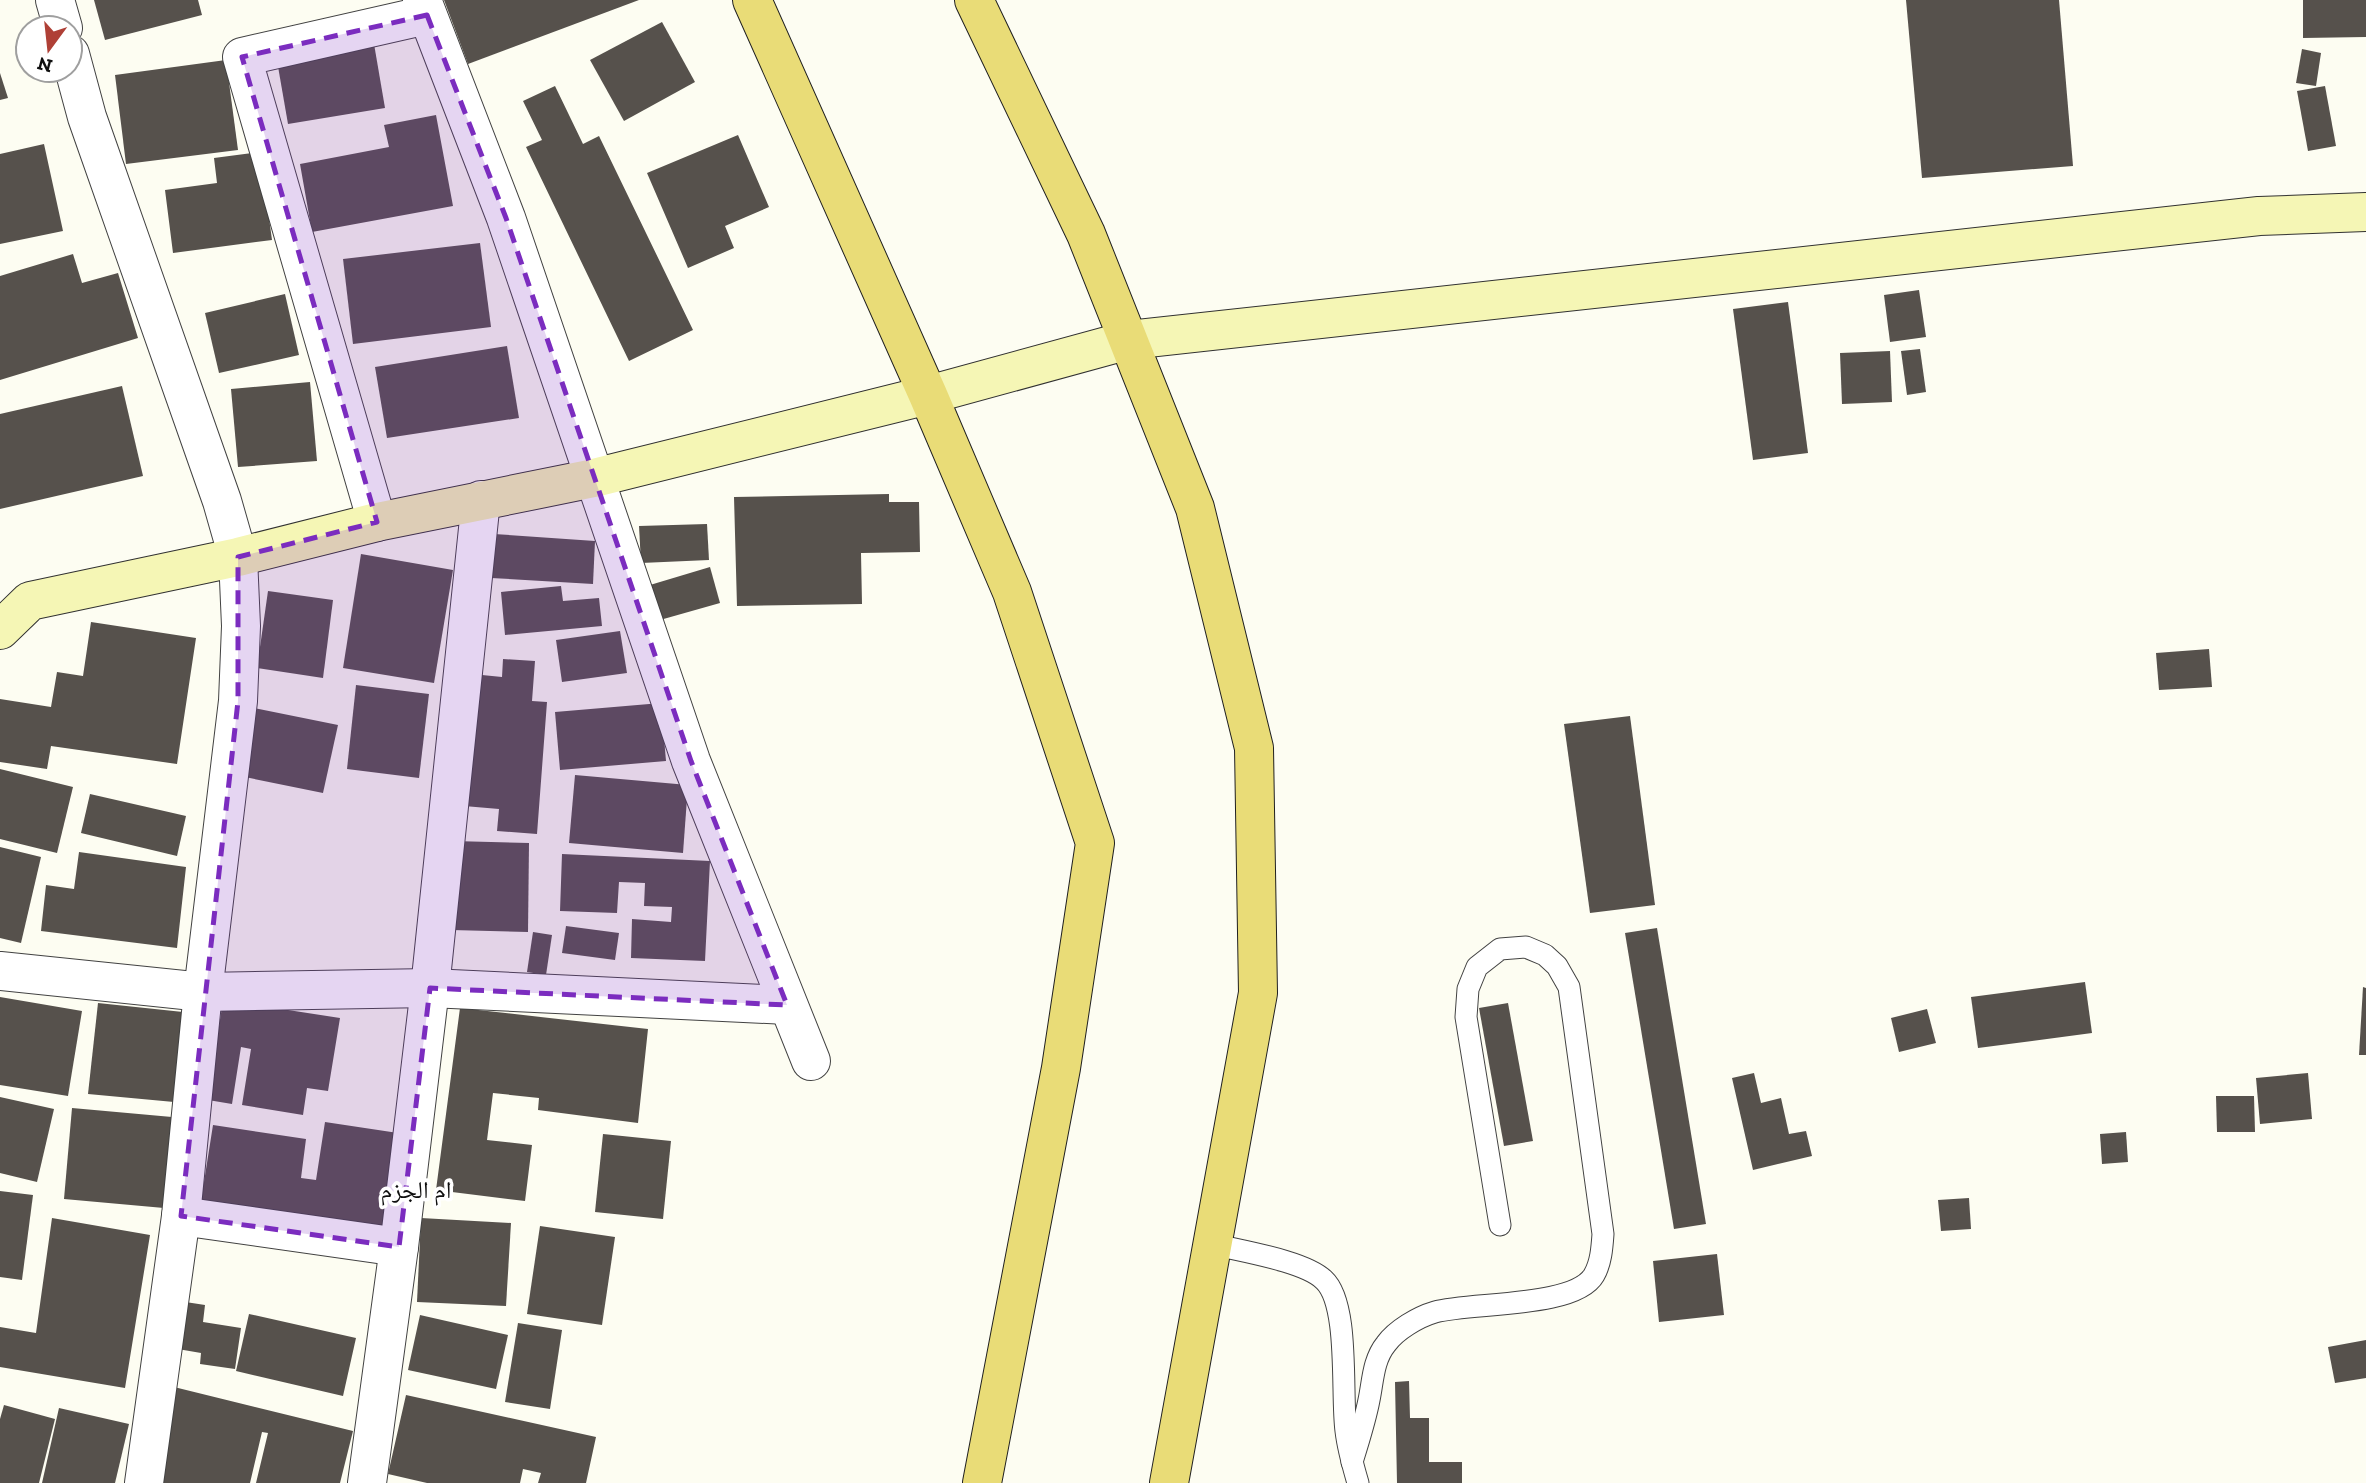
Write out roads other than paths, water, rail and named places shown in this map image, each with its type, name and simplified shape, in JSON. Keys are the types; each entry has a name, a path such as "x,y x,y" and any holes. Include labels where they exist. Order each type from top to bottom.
{"main road":[{"path":"752,0 928,395 1012,592 1095,843 1061,1068 982,1483"},
{"path":"974,0 1086,234 1195,508 1254,748 1258,993 1170,1483"}],"street":[{"path":"377,522 242,57 425,7 506,218 691,761 811,1061"},
{"path":"78,84 87,117 217,488 238,557 241,626 238,701 203,992 181,1216 144,1483"},
{"path":"0,630 30,601 238,557 377,522 594,478 928,395 1129,340 2246,218 2366,212"},
{"path":"367,1483 430,988 481,500"},
{"path":"0,971 203,992 430,988 787,1005"},
{"path":"181,1216 399,1247"}],"lane":[{"path":"1355,1473 1376,1363 1385,1345 1398,1332 1434,1312 1545,1298 1580,1289 1593,1277 1600,1261 1603,1234 1569,987 1558,966 1545,955 1526,947 1500,949 1477,967 1468,989 1466,1017 1500,1225"},
{"path":"1212,1244 1292,1264 1309,1271 1324,1279 1334,1295 1340,1320 1346,1431 1355,1473"}],"district":[{"name":"ام الجزم","path":"416,1190"}]}
